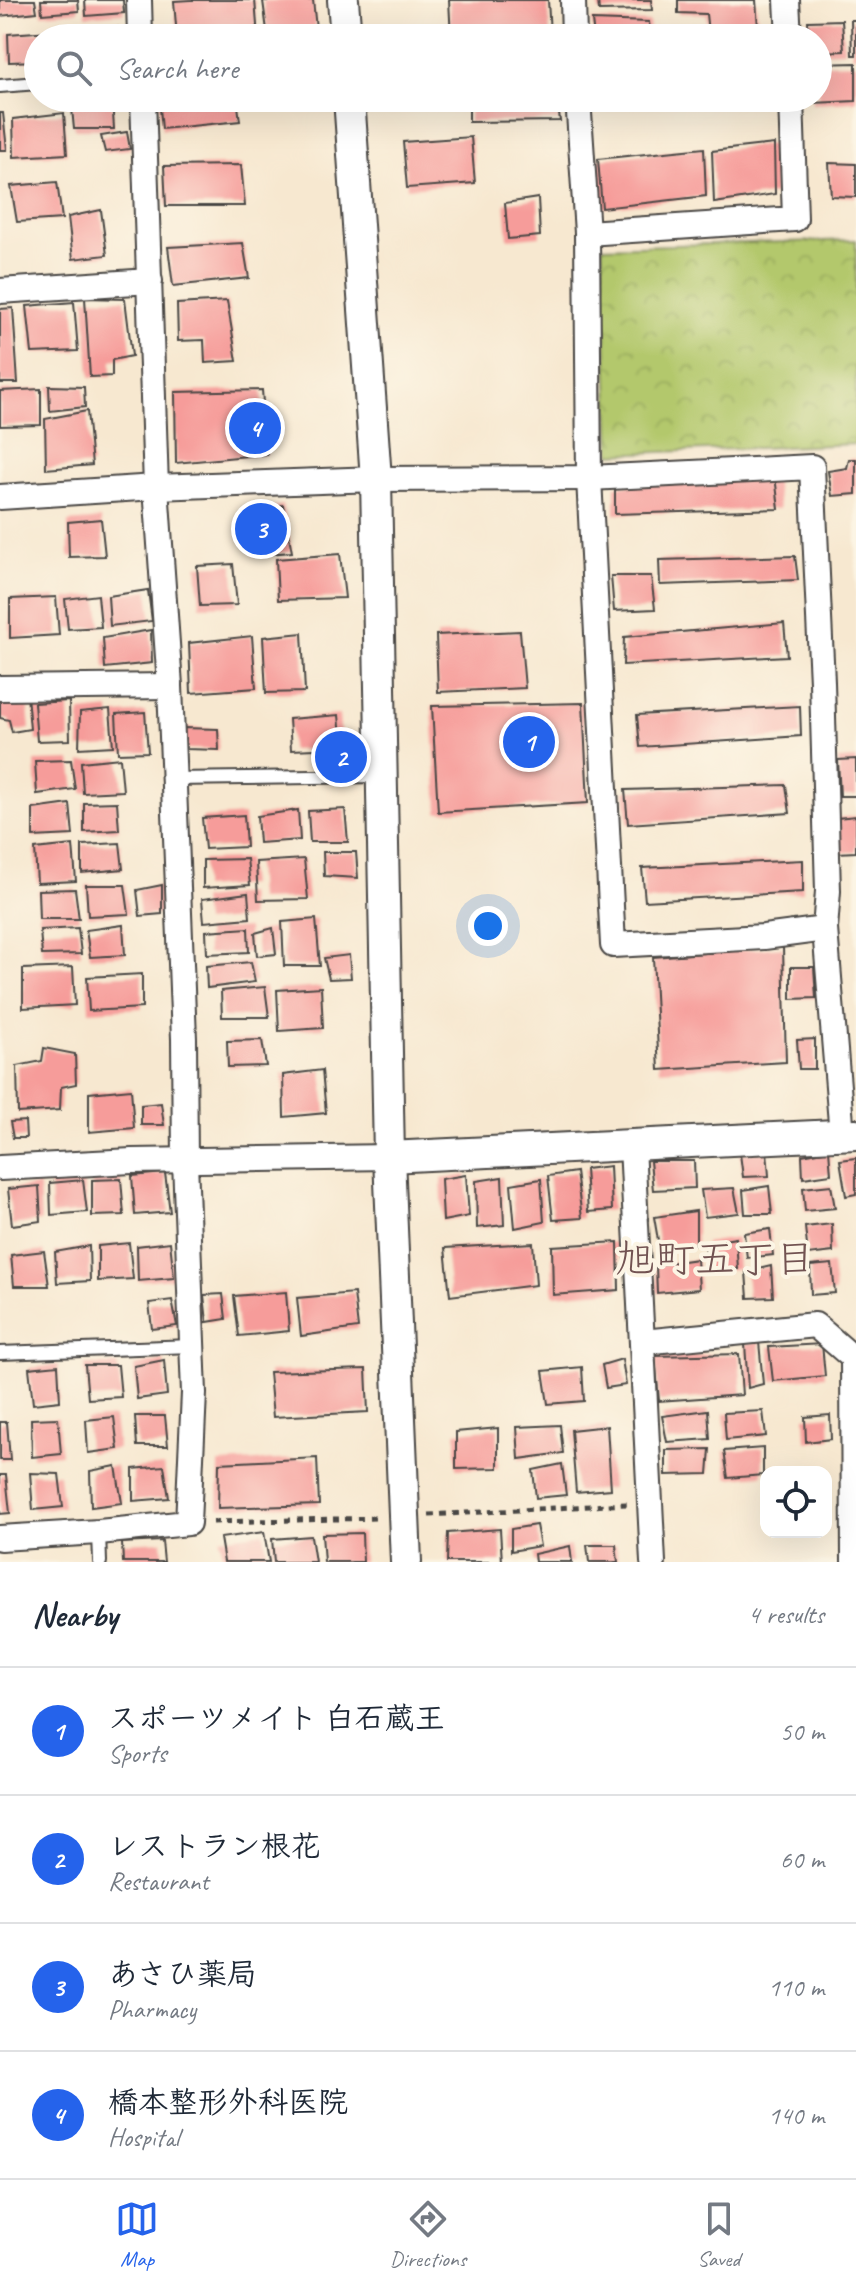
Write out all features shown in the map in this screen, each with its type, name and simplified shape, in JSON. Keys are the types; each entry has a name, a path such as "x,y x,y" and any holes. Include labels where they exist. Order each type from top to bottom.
{"street":[{"path":"139,0 140,24"},
{"path":"343,0 345,24"},
{"path":"573,0 574,24"},
{"path":"787,0 788,24"},
{"path":"0,1538 188,1523 194,1393 185,1161 184,1039 170,686 156,487 144,112"},
{"path":"350,112 376,479 389,1157 406,1562"},
{"path":"579,112 587,233 589,478 613,945 764,937 825,929"},
{"path":"587,233 795,219 791,112"},
{"path":"0,291 150,281"},
{"path":"0,497 156,487 376,479 589,478 812,467 828,891 825,929 849,1134 389,1157 132,1161 0,1168"},
{"path":"0,688 170,686"},
{"path":"632,1146 653,1562"},
{"path":"643,1342 815,1325 853,1358 854,1562"}],"lane":[{"path":"0,86 24,84"},
{"path":"173,779 381,776"},
{"path":"0,1353 192,1346"},
{"path":"99,1532 100,1562"}],"path":[{"path":"188,1523 404,1517 651,1502"}],"green space":[{"path":"856,240 856,444 611,454 602,247"}],"building":[{"path":"0,0 35,0 37,12 0,16"},
{"path":"41,0 78,0 79,11 42,14"},
{"path":"85,0 123,0 124,13 86,16"},
{"path":"255,0 257,24 176,24 174,1"},
{"path":"313,0 316,24 266,24 263,1"},
{"path":"449,0 548,0 549,24 450,24"},
{"path":"598,0 651,0 652,10 599,11"},
{"path":"678,0 756,0 758,24 707,24 706,14 678,13"},
{"path":"592,20 649,24 592,24"},
{"path":"842,20 844,51 832,51 832,24 808,24 808,21"},
{"path":"851,20 856,20 856,55 852,55"},
{"path":"24,33 24,61 9,62 8,34"},
{"path":"856,63 856,101 832,102 832,64"},
{"path":"72,112 113,112 114,129 74,129"},
{"path":"160,112 239,112 240,121 162,129"},
{"path":"469,112 559,112 560,121 469,122"},
{"path":"0,113 3,113 7,150 0,150"},
{"path":"64,113 67,154 14,157 13,119"},
{"path":"127,132 130,149 105,152 101,136"},
{"path":"471,137 475,183 407,188 403,142"},
{"path":"774,144 775,194 714,203 712,151"},
{"path":"704,148 706,196 602,208 598,159"},
{"path":"829,163 856,164 856,197 831,196"},
{"path":"241,165 245,206 166,206 164,166"},
{"path":"57,182 62,219 17,222 11,186"},
{"path":"538,198 540,236 508,239 505,203"},
{"path":"101,210 107,255 73,259 68,217"},
{"path":"243,243 249,278 173,286 168,247"},
{"path":"85,298 125,299 132,356 112,360 112,376 90,377"},
{"path":"227,301 237,361 205,363 204,340 178,341 177,304"},
{"path":"74,302 78,351 32,353 27,306"},
{"path":"13,308 18,383 0,383 0,309"},
{"path":"49,386 84,387 85,407 50,411"},
{"path":"41,389 41,425 0,426 0,391"},
{"path":"262,390 267,454 176,463 175,392"},
{"path":"87,411 92,465 46,469 45,419"},
{"path":"849,459 856,459 856,494 832,496 828,471 847,468"},
{"path":"775,476 779,509 615,514 615,486"},
{"path":"283,505 292,552 253,555 251,512"},
{"path":"101,519 105,556 69,557 68,522"},
{"path":"340,554 345,598 278,600 276,559"},
{"path":"795,556 798,580 660,585 659,560"},
{"path":"233,564 237,605 200,606 197,566"},
{"path":"611,576 651,576 655,609 614,611"},
{"path":"148,590 152,621 110,626 108,596"},
{"path":"98,595 101,627 68,629 65,599"},
{"path":"56,597 59,635 10,638 10,599"},
{"path":"784,623 787,656 623,665 624,637"},
{"path":"151,630 152,663 105,668 103,638"},
{"path":"520,631 525,688 438,692 436,635"},
{"path":"302,633 305,692 266,693 263,637"},
{"path":"252,636 256,688 191,693 189,643"},
{"path":"0,695 27,695 30,729 12,732 9,720 0,718"},
{"path":"69,701 70,740 37,741 34,703"},
{"path":"583,703 588,803 438,812 432,706"},
{"path":"800,706 801,736 640,747 637,715"},
{"path":"110,709 113,746 79,748 80,712"},
{"path":"145,712 148,752 118,753 116,714"},
{"path":"339,715 342,748 291,750 289,719"},
{"path":"183,728 218,729 219,750 186,749"},
{"path":"120,758 123,791 83,793 81,762"},
{"path":"856,759 856,796 840,796 838,760"},
{"path":"71,760 75,789 37,794 35,761"},
{"path":"786,785 790,813 628,824 625,790"},
{"path":"117,802 119,830 84,832 84,803"},
{"path":"70,804 73,835 33,837 33,809"},
{"path":"345,809 348,842 310,842 308,811"},
{"path":"298,810 300,840 259,843 257,816"},
{"path":"244,815 246,847 205,849 202,818"},
{"path":"856,816 856,852 837,853 837,818"},
{"path":"120,843 123,869 82,873 82,845"},
{"path":"73,845 76,881 37,883 35,849"},
{"path":"323,852 356,852 358,878 324,876"},
{"path":"247,859 250,885 203,888 203,860"},
{"path":"304,859 308,899 258,900 256,862"},
{"path":"803,860 803,892 645,901 642,868"},
{"path":"86,885 125,885 129,914 88,916"},
{"path":"162,885 162,914 140,916 137,890"},
{"path":"75,889 79,919 39,919 38,890"},
{"path":"248,893 250,918 204,922 202,899"},
{"path":"316,919 320,966 284,966 282,922"},
{"path":"123,925 125,955 90,957 86,930"},
{"path":"78,928 81,954 42,955 40,930"},
{"path":"248,928 249,952 207,954 206,931"},
{"path":"273,928 276,954 257,956 255,933"},
{"path":"783,947 786,1062 659,1070 653,957"},
{"path":"349,955 351,978 329,979 324,958"},
{"path":"251,962 255,982 207,988 206,966"},
{"path":"73,967 75,1005 23,1008 23,969"},
{"path":"791,967 814,967 816,998 791,999"},
{"path":"142,974 142,1008 89,1011 87,977"},
{"path":"265,987 269,1017 222,1017 221,991"},
{"path":"321,987 323,1028 279,1031 277,990"},
{"path":"815,1039 815,1069 799,1069 797,1040"},
{"path":"262,1040 266,1066 228,1067 227,1041"},
{"path":"44,1048 75,1054 76,1084 61,1087 60,1110 18,1113 17,1066 42,1061"},
{"path":"322,1070 326,1113 284,1117 283,1075"},
{"path":"131,1089 134,1128 89,1132 89,1093"},
{"path":"161,1103 164,1125 141,1125 141,1105"},
{"path":"25,1121 26,1138 13,1138 10,1122"},
{"path":"829,1150 831,1174 803,1178 802,1155"},
{"path":"767,1151 769,1176 743,1177 740,1154"},
{"path":"856,1158 856,1194 846,1196 840,1160"},
{"path":"650,1161 694,1161 695,1188 653,1190"},
{"path":"610,1166 612,1210 588,1212 585,1169"},
{"path":"576,1172 582,1218 553,1220 548,1176"},
{"path":"165,1173 170,1212 135,1215 132,1176"},
{"path":"466,1175 469,1216 443,1221 441,1179"},
{"path":"502,1177 504,1225 477,1228 476,1181"},
{"path":"121,1179 124,1215 92,1216 92,1180"},
{"path":"541,1179 544,1222 515,1228 511,1184"},
{"path":"83,1180 87,1212 51,1215 50,1183"},
{"path":"831,1185 835,1208 805,1211 803,1188"},
{"path":"39,1186 41,1221 12,1225 8,1189"},
{"path":"769,1186 772,1214 745,1214 743,1190"},
{"path":"734,1188 739,1213 705,1217 701,1190"},
{"path":"696,1211 696,1244 659,1246 654,1217"},
{"path":"832,1224 833,1252 808,1255 805,1227"},
{"path":"770,1229 773,1255 747,1258 744,1233"},
{"path":"736,1238 738,1269 708,1272 705,1243"},
{"path":"170,1242 174,1278 138,1281 137,1246"},
{"path":"618,1242 619,1290 553,1295 552,1246"},
{"path":"129,1243 133,1279 98,1281 98,1246"},
{"path":"533,1243 536,1285 450,1296 445,1248"},
{"path":"89,1246 90,1281 57,1283 55,1252"},
{"path":"44,1251 49,1286 14,1286 11,1255"},
{"path":"697,1259 699,1289 657,1293 656,1265"},
{"path":"832,1264 835,1293 811,1295 810,1266"},
{"path":"771,1266 773,1297 748,1298 746,1272"},
{"path":"286,1292 289,1331 239,1336 234,1296"},
{"path":"354,1293 358,1328 301,1336 297,1298"},
{"path":"223,1294 226,1319 207,1322 204,1295"},
{"path":"172,1300 177,1326 152,1329 149,1303"},
{"path":"759,1342 763,1384 748,1388 745,1344"},
{"path":"822,1344 825,1376 773,1381 769,1347"},
{"path":"739,1354 742,1395 659,1401 655,1356"},
{"path":"622,1359 626,1385 606,1388 602,1365"},
{"path":"164,1360 167,1395 137,1399 134,1366"},
{"path":"58,1365 60,1401 33,1404 29,1368"},
{"path":"85,1365 118,1365 121,1397 88,1399"},
{"path":"582,1367 584,1401 548,1404 543,1371"},
{"path":"366,1369 368,1412 273,1417 269,1372"},
{"path":"708,1410 710,1439 667,1442 662,1416"},
{"path":"763,1411 766,1436 726,1440 724,1413"},
{"path":"830,1415 831,1439 806,1442 805,1417"},
{"path":"135,1416 165,1416 168,1446 137,1446"},
{"path":"114,1417 118,1449 88,1453 86,1420"},
{"path":"58,1418 61,1454 32,1457 31,1419"},
{"path":"0,1422 7,1422 10,1460 0,1460"},
{"path":"560,1425 563,1453 519,1459 517,1427"},
{"path":"607,1426 611,1489 576,1492 571,1430"},
{"path":"498,1428 498,1468 456,1469 456,1432"},
{"path":"763,1448 760,1475 728,1478 724,1451"},
{"path":"710,1449 708,1474 666,1475 666,1450"},
{"path":"317,1458 319,1505 218,1508 219,1463"},
{"path":"562,1464 566,1495 536,1498 533,1470"},
{"path":"116,1466 122,1503 91,1507 90,1471"},
{"path":"164,1466 169,1498 133,1501 133,1469"},
{"path":"30,1473 59,1474 63,1507 33,1510"},
{"path":"0,1475 6,1475 10,1513 0,1514"},
{"path":"536,1525 540,1546 511,1551 511,1529"},
{"path":"500,1529 502,1562 447,1562 448,1533"},
{"path":"264,1532 269,1562 224,1562 220,1538"},
{"path":"362,1533 363,1562 324,1562 322,1534"},
{"path":"311,1536 315,1562 274,1562 272,1539"},
{"path":"162,1541 164,1562 123,1562 122,1543"},
{"path":"587,1545 616,1545 618,1562 589,1562"},
{"path":"570,1546 572,1562 535,1562 534,1554"}],"place":[{"name":"橋本整形外科医院","path":"255,428"},
{"name":"あさひ薬局","path":"261,529"},
{"name":"スポーツメイト 白石蔵王","path":"529,742"},
{"name":"レストラン根花","path":"341,757"}],"district":[{"name":"旭町五丁目","path":"715,1259"}]}
